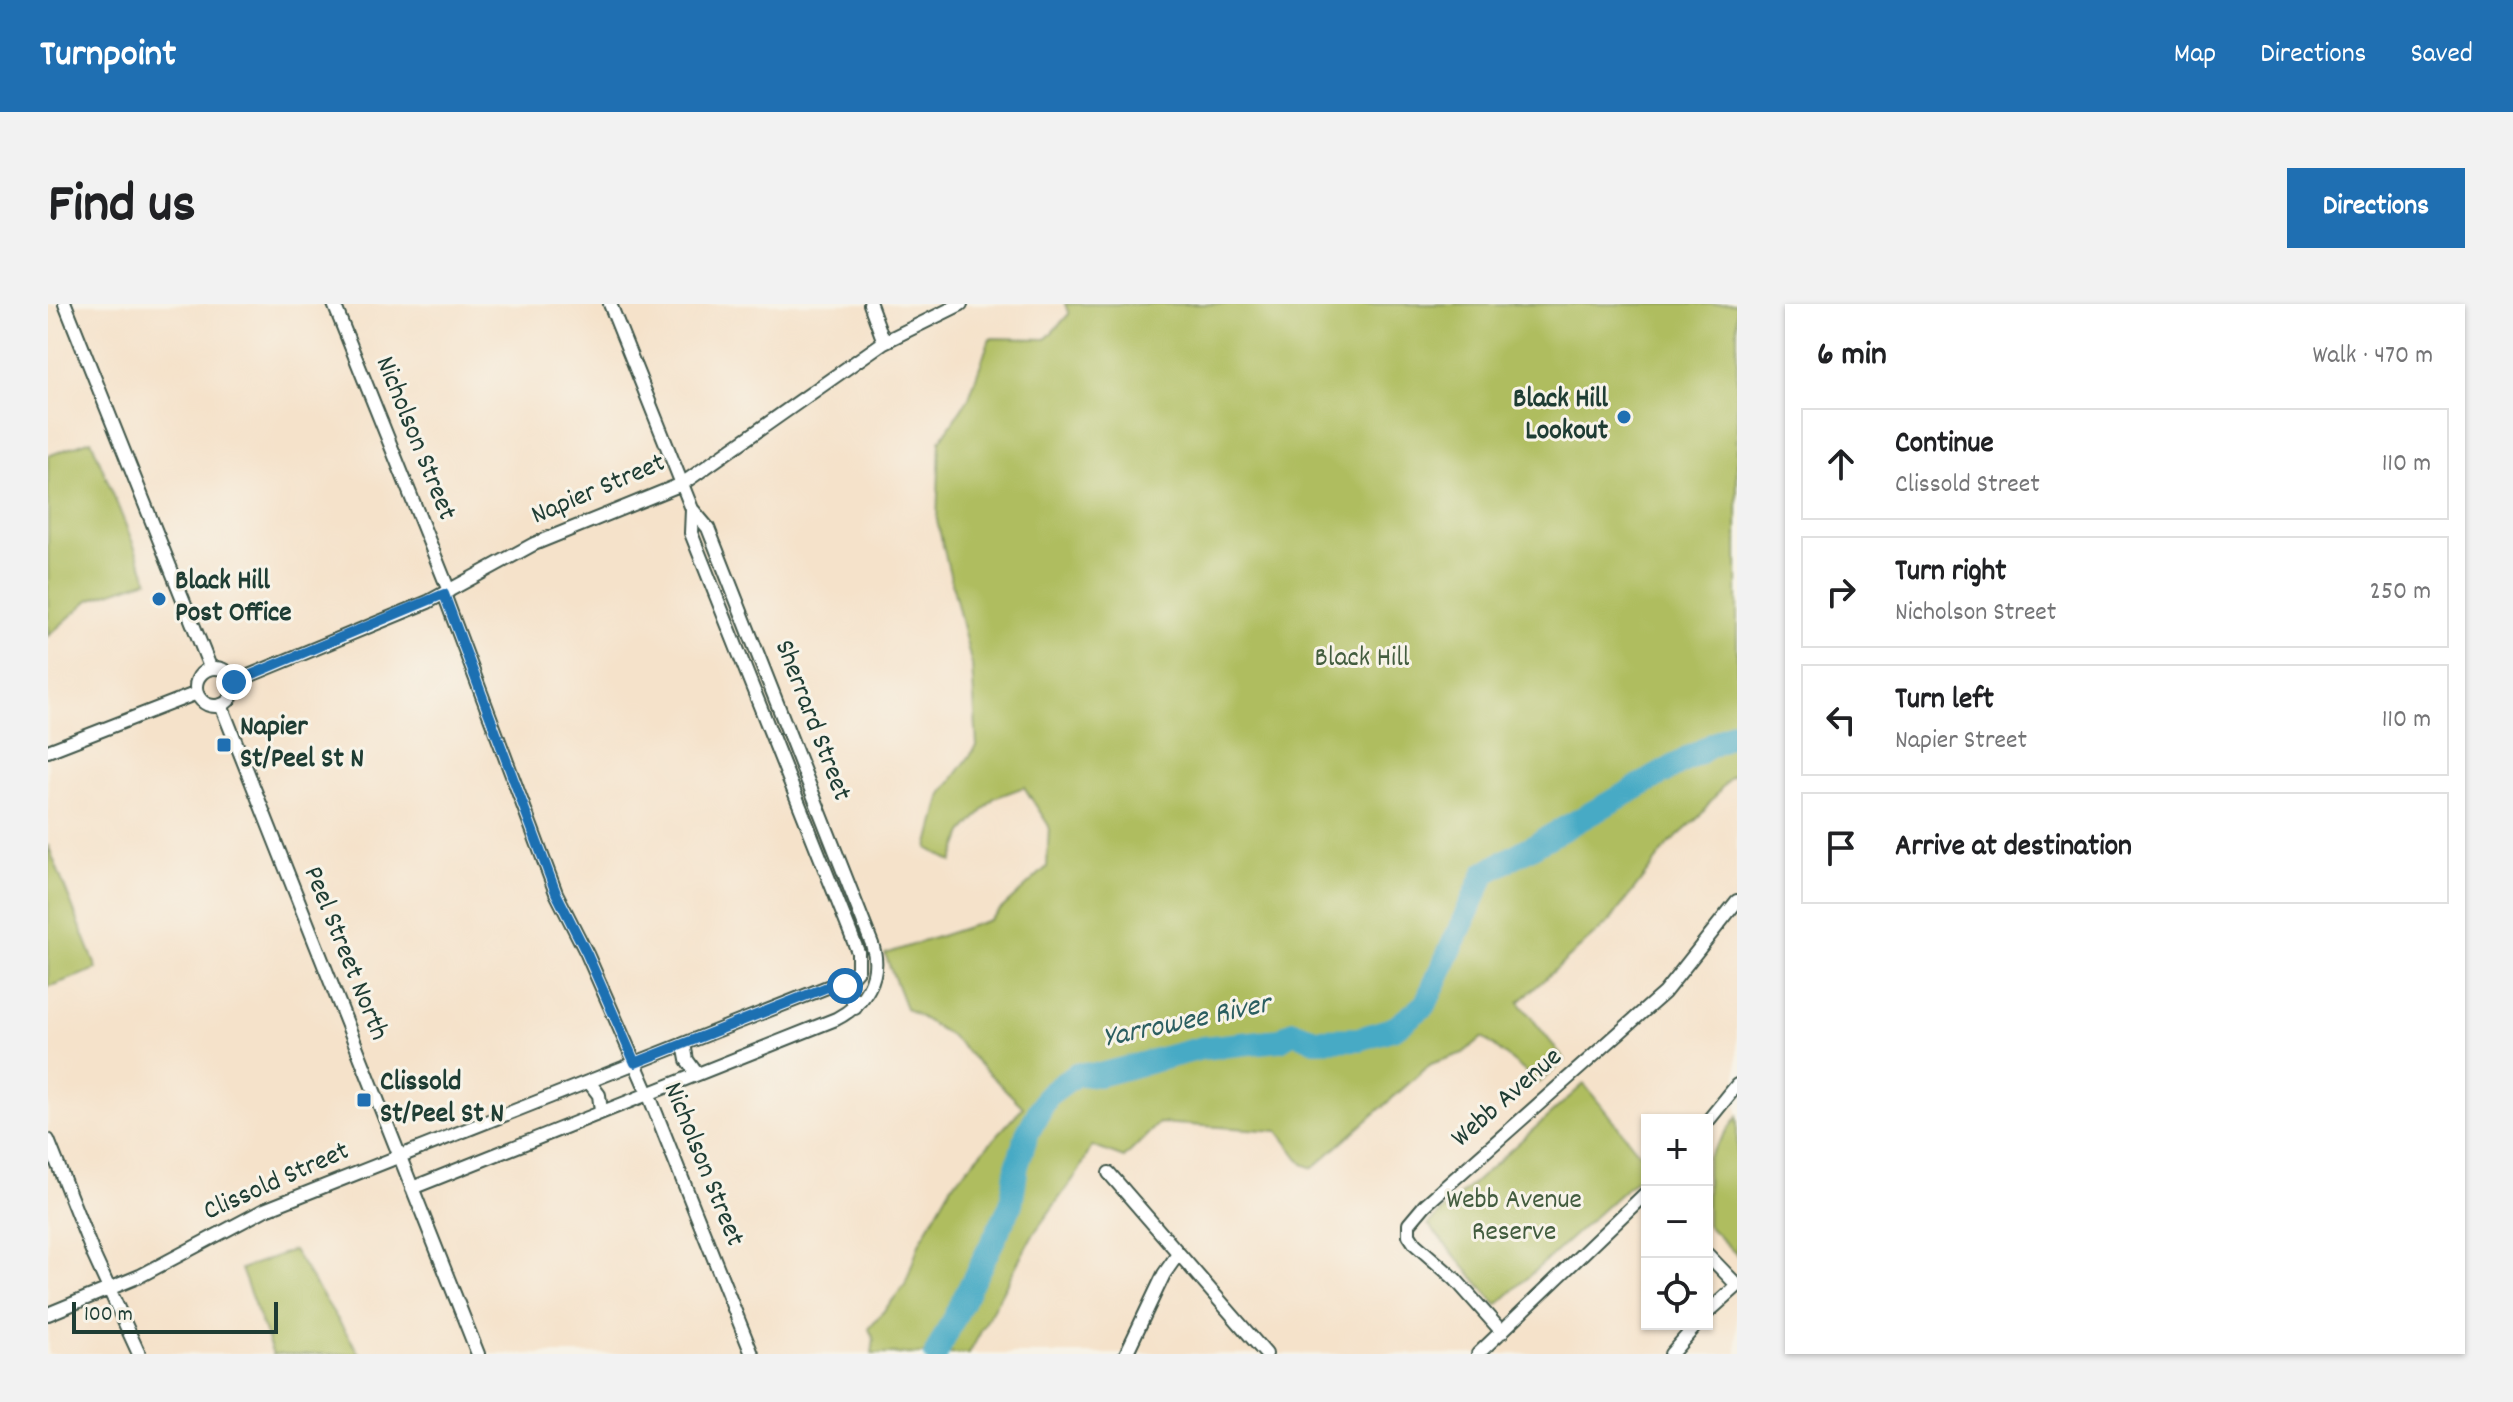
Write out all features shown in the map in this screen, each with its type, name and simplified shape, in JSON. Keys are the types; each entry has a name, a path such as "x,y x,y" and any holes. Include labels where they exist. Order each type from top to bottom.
{"street":[{"path":"65,304 210,667"},
{"name":"Nicholson Street","path":"334,304 446,592 556,893 587,954 648,1093 752,1354"},
{"name":"Sherrard Street","path":"610,304 692,509 705,523 714,543 875,955"},
{"path":"870,304 884,342"},
{"name":"Napier Street","path":"234,682 446,592 534,544 682,484 884,342 961,304"},
{"name":"Sherrard Street","path":"692,509 691,533 859,960"},
{"path":"210,667 222,668 234,682 233,696 221,705 205,704 197,693 197,678 210,667"},
{"path":"48,751 197,693"},
{"name":"Peel Street North","path":"221,705 478,1354"},
{"name":"Webb Avenue","path":"1502,1332 1455,1279 1415,1244 1409,1235 1409,1224 1425,1205 1664,993 1737,901"},
{"path":"852,937 867,931"},
{"path":"412,1188 836,1019 855,1008 873,981 875,955 859,960"},
{"name":"Clissold Street","path":"48,1314 159,1266 246,1219 840,982 856,973 859,960"},
{"path":"840,982 850,993 855,1008"},
{"path":"684,1044 687,1060 697,1074"},
{"path":"589,1082 599,1095 601,1111"},
{"path":"1713,1115 1737,1085"},
{"path":"48,1140 137,1354"},
{"path":"1109,1173 1266,1354"},
{"path":"1478,1354 1641,1198"},
{"path":"1126,1354 1164,1274 1178,1254"},
{"path":"1711,1258 1737,1286 1713,1308"},
{"path":"1671,1354 1692,1330"}],"green space":[{"name":"Black Hill","path":"1065,304 1737,304 1737,774 1730,777 1699,817 1669,844 1610,921 1519,1002 1565,1060 1539,1083 1483,1037 1463,1053 1431,1064 1313,1168 1303,1164 1278,1131 1159,1123 1124,1158 1092,1146 1079,1171 1032,1236 969,1354 872,1354 874,1339 869,1329 905,1285 919,1244 951,1186 1023,1107 951,1036 906,1008 885,954 989,920 1047,867 1049,826 1024,787 994,798 963,833 952,862 928,848 942,794 977,746 972,666 937,521 940,441 969,397 990,338 1046,339 1069,314"},
{"path":"91,440 148,580 89,600 48,636 48,456"},
{"path":"48,845 97,969 48,987"},
{"name":"Webb Avenue Reserve","path":"1584,1084 1641,1155 1641,1174 1497,1305 1428,1224"},
{"path":"1737,1117 1737,1255 1713,1231 1713,1150"},
{"path":"293,1250 360,1354 273,1354 241,1269"}],"waterway":[{"name":"Yarrowee River","path":"936,1354 1011,1205 1017,1166 1027,1134 1048,1095 1076,1074 1099,1075 1202,1048 1280,1040 1293,1032 1315,1040 1359,1039 1395,1028 1425,1005 1485,873 1737,731"}],"place":[{"name":"Black Hill Lookout","path":"1624,417"},
{"name":"Black Hill Post Office","path":"159,599"},
{"name":"Napier St/Peel St N","path":"224,745"},
{"name":"Clissold St/Peel St N","path":"364,1100"}],"route":[{"path":"234,682 444,594 556,893 587,954 635,1063 840,982 845,986"}]}
